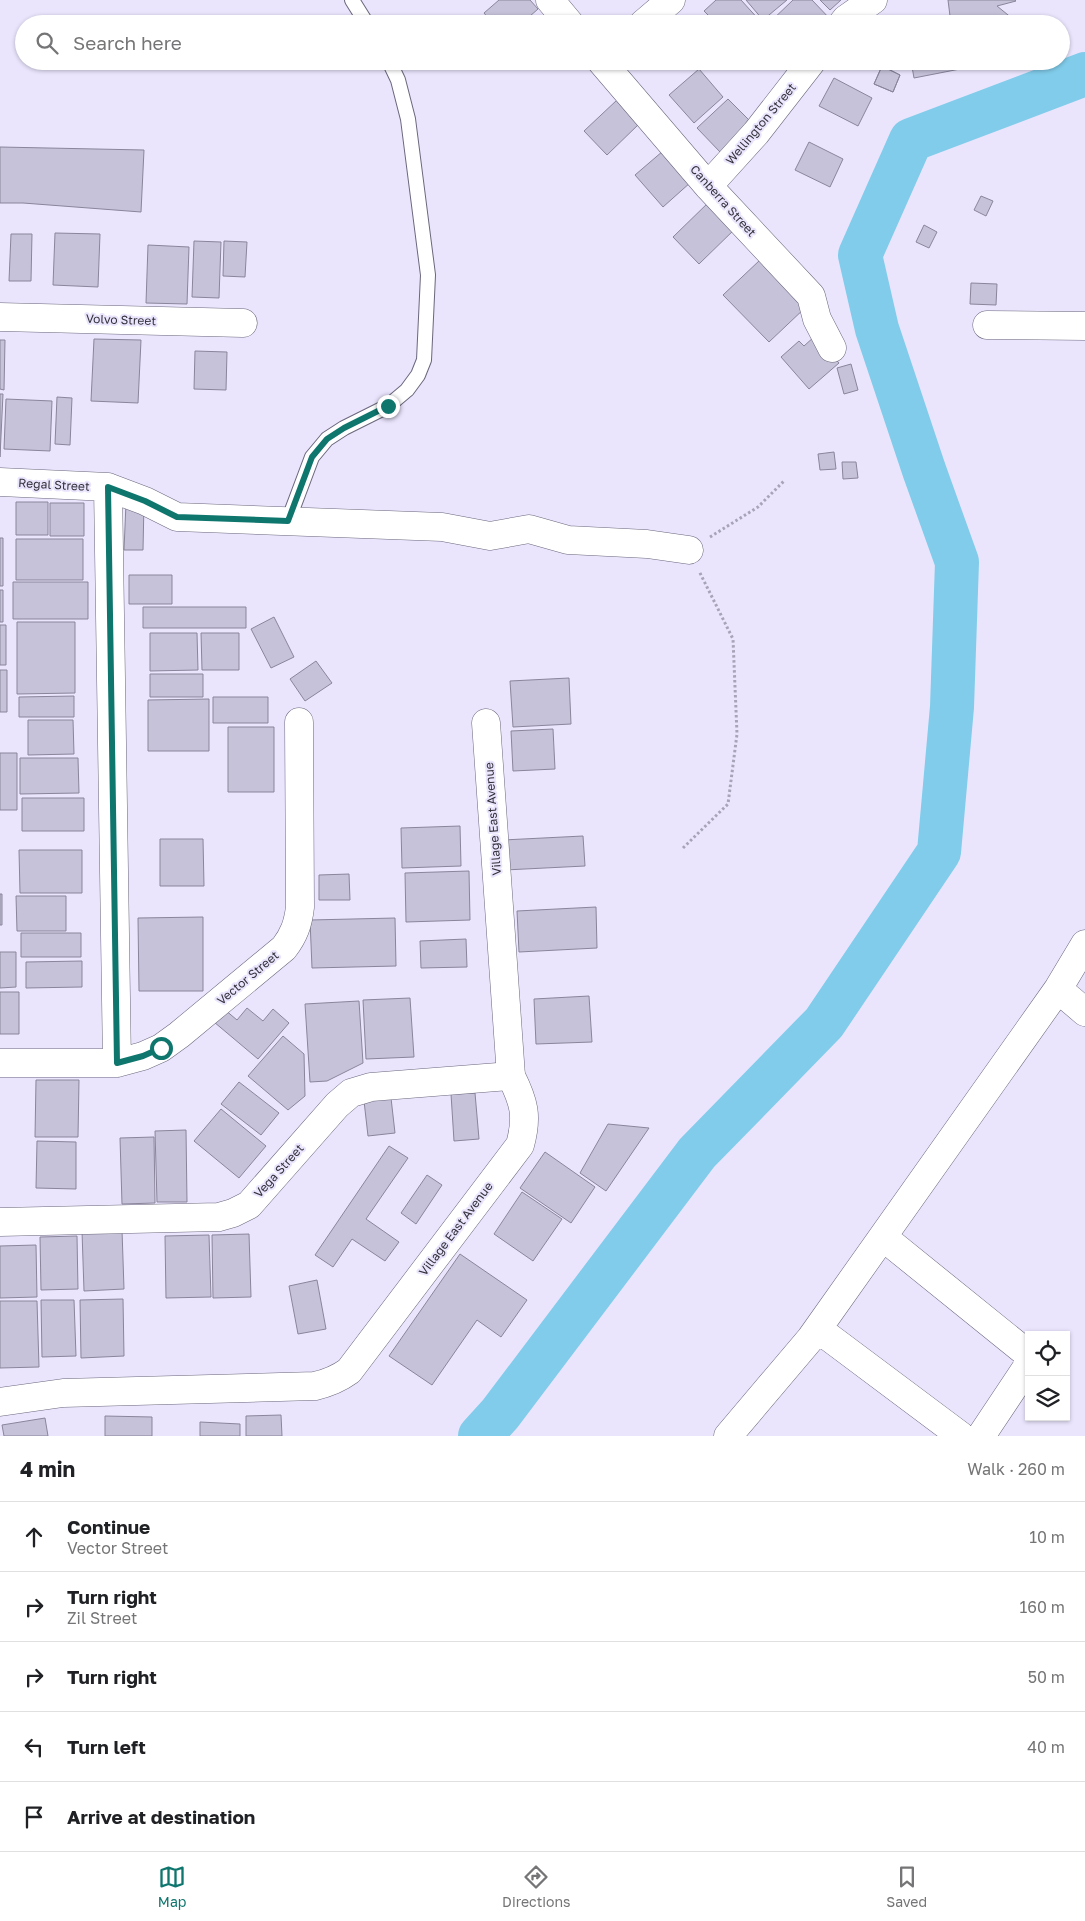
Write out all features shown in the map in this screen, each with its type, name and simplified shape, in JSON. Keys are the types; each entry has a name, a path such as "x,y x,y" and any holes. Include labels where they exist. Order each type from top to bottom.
{"street":[{"path":"550,0 562,15"},
{"path":"654,15 671,0"},
{"path":"850,15 872,0"},
{"name":"Canberra Street","path":"609,70 708,186 810,296 817,319 832,348"},
{"name":"Wellington Street","path":"708,186 756,133 805,70"},
{"name":"Volvo Street","path":"0,317 243,323"},
{"path":"988,325 1085,326"},
{"name":"Regal Street","path":"0,482 108,487 145,501 177,517 442,526 490,536 529,529 568,540 647,544 689,550"},
{"path":"108,487 117,1063"},
{"name":"Vector Street","path":"0,1063 117,1063 143,1056 161,1048 179,1035 284,948 298,925 300,907 299,722"},
{"name":"Village East Avenue","path":"0,1402 63,1393 315,1386 341,1377 349,1371 520,1145 525,1127 522,1098 511,1076 486,723"},
{"path":"728,1436 818,1329 1058,989 1085,944"},
{"path":"1058,989 1085,1012"},
{"name":"Vega Street","path":"0,1222 219,1218 249,1205 337,1105 352,1094 371,1087 511,1076"},
{"path":"883,1237 1025,1352"},
{"path":"818,1329 960,1436"},
{"path":"982,1436 1025,1370"}],"lane":[{"path":"352,0 361,15"},
{"path":"288,521 312,457 327,439 344,428 388,406 401,396 418,374 424,360 428,275 408,118 398,80 393,70"}],"path":[{"path":"683,848 728,804 737,734 733,639 689,550 758,507 784,481"}],"building":[{"path":"499,0 530,0 538,9 531,15 486,15 484,13"},
{"path":"716,0 741,0 755,15 708,15 704,11"},
{"path":"746,0 787,0 769,15 759,15"},
{"path":"793,0 812,0 826,15 777,15"},
{"path":"820,0 841,0 830,10"},
{"path":"948,0 1016,1 997,6 1008,15 950,15"},
{"path":"700,70 723,97 694,123 669,95"},
{"path":"880,70 890,70 900,75 893,92 874,84"},
{"path":"880,70 890,70 900,75 893,92 874,84"},
{"path":"913,70 955,70 914,78"},
{"path":"834,78 872,98 858,126 819,106"},
{"path":"728,99 752,123 721,153 697,128"},
{"path":"617,100 640,123 607,155 584,131"},
{"path":"809,142 843,159 830,187 795,170"},
{"path":"0,147 144,150 141,212 0,203"},
{"path":"663,151 691,182 663,207 635,175"},
{"path":"981,196 993,201 986,216 974,210"},
{"path":"711,200 737,227 699,264 673,237"},
{"path":"924,225 937,232 929,248 916,242"},
{"path":"55,233 100,234 98,287 53,285"},
{"path":"11,234 32,234 31,281 9,281"},
{"path":"194,241 221,242 219,298 192,297"},
{"path":"224,241 247,242 245,277 223,276"},
{"path":"148,245 189,247 187,304 146,303"},
{"path":"760,260 806,307 769,342 723,295"},
{"path":"971,283 997,284 996,305 970,304"},
{"path":"815,336 839,363 809,389 781,357 799,341 804,346"},
{"path":"94,339 141,340 138,403 91,401"},
{"path":"0,340 5,340 4,390 0,389"},
{"path":"195,351 227,352 226,390 194,389"},
{"path":"851,364 858,390 844,394 837,368"},
{"path":"0,394 3,394 0,457"},
{"path":"57,397 72,398 70,445 55,444"},
{"path":"6,399 52,401 50,451 4,449"},
{"path":"834,452 836,469 820,470 818,454"},
{"path":"842,462 856,462 858,478 843,479"},
{"path":"16,502 48,502 48,535 16,535"},
{"path":"50,503 84,503 84,536 50,536"},
{"path":"126,503 144,503 143,550 124,550"},
{"path":"0,538 3,538 3,586 0,586"},
{"path":"16,539 83,539 83,580 16,580"},
{"path":"129,575 172,575 172,604 129,604"},
{"path":"13,582 88,582 88,619 13,619"},
{"path":"0,590 3,590 3,622 0,622"},
{"path":"143,607 246,607 246,628 143,628"},
{"path":"274,617 294,657 271,668 251,629"},
{"path":"17,622 75,622 75,693 17,694"},
{"path":"0,625 6,625 6,665 0,665"},
{"path":"150,633 197,633 198,670 150,671"},
{"path":"201,633 239,633 239,670 202,670"},
{"path":"316,661 332,683 305,701 290,679"},
{"path":"0,670 7,670 7,712 0,712"},
{"path":"150,674 203,674 203,697 150,697"},
{"path":"569,678 571,724 513,727 510,681"},
{"path":"74,696 74,717 19,717 19,697"},
{"path":"213,697 268,697 268,723 213,723"},
{"path":"209,699 209,751 148,751 148,700"},
{"path":"28,720 73,720 74,754 28,755"},
{"path":"228,727 274,727 274,792 228,792"},
{"path":"553,729 555,769 513,771 511,731"},
{"path":"0,753 17,753 17,810 0,810"},
{"path":"20,758 78,758 79,793 20,794"},
{"path":"22,798 84,798 84,831 22,831"},
{"path":"460,826 461,866 402,868 401,828"},
{"path":"583,836 585,866 505,870 503,840"},
{"path":"160,839 203,839 204,886 160,886"},
{"path":"19,850 82,850 82,893 20,893"},
{"path":"469,871 470,920 406,922 405,873"},
{"path":"349,874 350,900 319,900 319,875"},
{"path":"0,894 2,894 2,925 0,925"},
{"path":"16,896 66,896 66,931 17,931"},
{"path":"596,907 597,948 519,952 517,911"},
{"path":"203,917 203,991 139,991 138,918"},
{"path":"395,918 396,966 312,968 310,920"},
{"path":"21,933 81,933 81,957 21,957"},
{"path":"466,939 467,967 421,968 420,941"},
{"path":"0,952 16,952 16,987 0,988"},
{"path":"82,961 82,987 26,988 26,962"},
{"path":"0,992 19,992 19,1034 0,1034"},
{"path":"589,996 592,1042 536,1044 534,999"},
{"path":"410,998 414,1057 366,1059 363,1000"},
{"path":"359,1001 363,1063 327,1081 310,1082 305,1004"},
{"path":"247,1008 263,1021 273,1009 289,1023 258,1059 214,1022 224,1009 237,1020"},
{"path":"283,1036 304,1054 305,1096 288,1110 248,1076"},
{"path":"36,1080 79,1080 78,1137 35,1137"},
{"path":"239,1082 279,1113 261,1135 221,1104"},
{"path":"475,1093 479,1139 454,1141 451,1094"},
{"path":"391,1098 395,1133 368,1136 364,1101"},
{"path":"221,1109 266,1146 239,1178 194,1141"},
{"path":"608,1124 649,1128 606,1191 580,1173"},
{"path":"186,1130 187,1202 157,1202 155,1131"},
{"path":"154,1137 155,1203 122,1204 120,1138"},
{"path":"37,1141 76,1142 76,1189 36,1188"},
{"path":"389,1146 408,1158 366,1219 399,1242 385,1261 352,1239 333,1267 315,1255"},
{"path":"545,1152 595,1187 571,1223 520,1188"},
{"path":"427,1175 442,1185 416,1224 401,1213"},
{"path":"522,1192 562,1219 533,1261 494,1234"},
{"path":"122,1230 124,1289 84,1291 82,1231"},
{"path":"249,1234 251,1297 213,1298 212,1235"},
{"path":"209,1235 211,1297 166,1298 165,1236"},
{"path":"77,1236 78,1289 41,1290 40,1237"},
{"path":"36,1245 37,1297 0,1298 0,1246"},
{"path":"460,1254 527,1300 501,1337 477,1320 432,1385 389,1356"},
{"path":"317,1280 326,1329 298,1334 289,1286"},
{"path":"123,1299 124,1356 81,1358 80,1300"},
{"path":"41,1300 74,1300 76,1356 42,1357"},
{"path":"0,1301 37,1301 39,1367 0,1368"},
{"path":"281,1415 282,1436 246,1436 246,1416"},
{"path":"105,1416 152,1417 152,1436 105,1436"},
{"path":"45,1418 48,1436 4,1436 2,1425"},
{"path":"200,1422 240,1424 240,1436 200,1436"}],"waterway":[{"path":"480,1436 500,1414 697,1153 824,1023 939,852 952,707 957,562 877,329 860,255 911,140 1085,74"}],"route":[{"path":"161,1048 143,1056 117,1063 108,487 145,501 177,517 288,521 312,457 327,439 344,428 388,406"}]}
